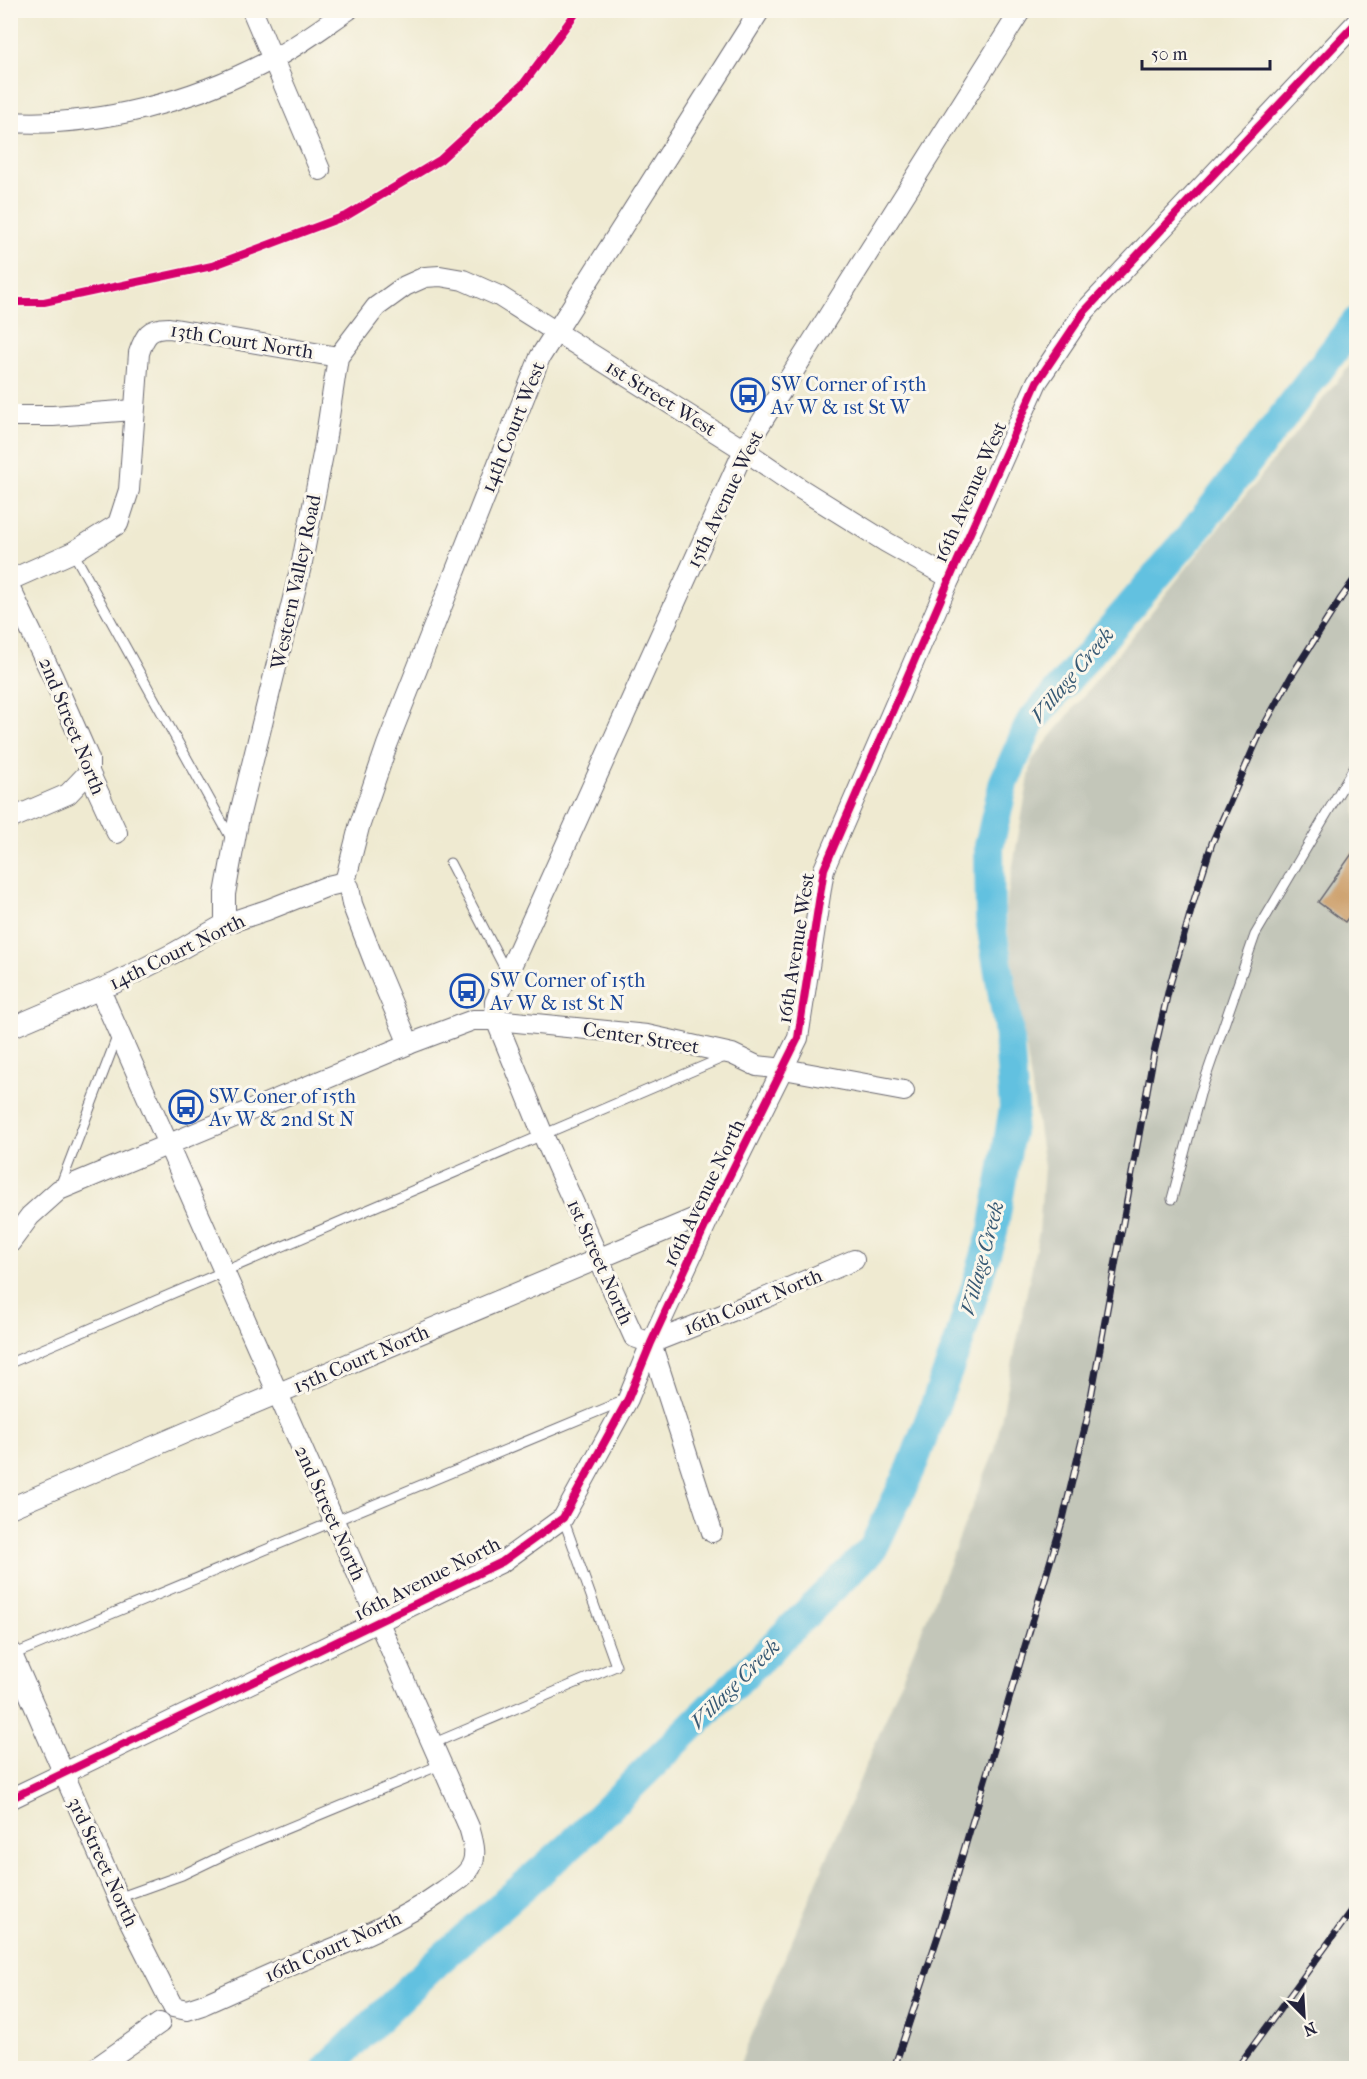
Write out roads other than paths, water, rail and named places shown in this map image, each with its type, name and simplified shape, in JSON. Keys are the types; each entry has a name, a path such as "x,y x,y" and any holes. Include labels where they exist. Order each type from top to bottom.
{"street":[{"path":"252,10 320,170"},
{"path":"10,122 73,120 117,114 217,86 273,59 348,10"},
{"name":"14th Court West","path":"345,882 359,827 387,745 540,357 760,10"},
{"name":"15th Avenue West","path":"496,1020 495,1002 507,974 744,450 1021,10"},
{"name":"16th Avenue West","path":"784,1069 798,1038 824,869 1037,382 1084,312 1356,23"},
{"name":"1st Street West","path":"425,277 440,276 464,280 499,296 848,518 950,578"},
{"name":"Western Valley Road","path":"225,924 225,894 239,817 302,562 324,449 338,357 376,308 405,286 425,277"},
{"name":"13th Court North","path":"134,410 138,353 148,333 159,328 338,357"},
{"path":"10,416 53,416 134,410 129,490 118,524 73,552 10,580"},
{"name":"2nd Street North","path":"10,588 89,759 89,772 117,833"},
{"path":"10,819 68,794 89,772"},
{"path":"345,882 349,887 352,904 374,962 409,1044"},
{"name":"14th Court North","path":"10,1028 100,990 174,953 225,924 328,886 345,882"},
{"name":"2nd Street North","path":"100,990 469,1827 475,1854"},
{"name":"Center Street","path":"10,1243 30,1216 59,1190 409,1044 473,1020 496,1020 647,1035 732,1054 757,1066 904,1091"},
{"name":"1st Street North","path":"496,1020 543,1135 634,1337 651,1343 712,1532"},
{"name":"16th Avenue North","path":"10,1799 64,1775 502,1562 563,1518 628,1400 651,1343 712,1211 784,1069"},
{"name":"15th Court North","path":"10,1508 712,1211"},
{"name":"16th Court North","path":"651,1343 854,1260"},
{"name":"3rd Street North","path":"11,1653 118,1898 173,2007"},
{"name":"16th Court North","path":"173,2007 187,2010 202,2005 334,1949 402,1917 433,1898 469,1870 475,1854"},
{"path":"96,2068 160,2023"}],"lane":[{"path":"73,552 234,845"},
{"path":"1172,1199 1200,1094 1256,935 1356,764"},
{"path":"450,863 507,974"},
{"path":"59,1190 119,1032"},
{"path":"10,1363 732,1054"},
{"path":"11,1653 628,1400"},
{"path":"432,1744 616,1666 563,1518"},
{"path":"118,1898 182,1875 230,1852 440,1765"}],"waterway":[{"name":"Village Creek","path":"327,2068 436,1963 576,1840 873,1548 911,1469 958,1344 993,1231 1014,1108 1008,1026 990,918 989,846 1004,782 1030,723 1189,538 1356,322"}],"railway":[{"path":"894,2068 940,1930 1063,1519 1087,1419 1154,1053 1169,988 1194,900 1212,843 1262,729 1292,675 1356,577"},
{"path":"1237,2068 1356,1905"}],"place":[{"name":"SW Corner of 15th Av W & 1st St W","path":"748,395"},
{"name":"SW Corner of 15th Av W & 1st St N","path":"467,991"},
{"name":"SW Coner of 15th Av W & 2nd St N","path":"186,1107"}]}
